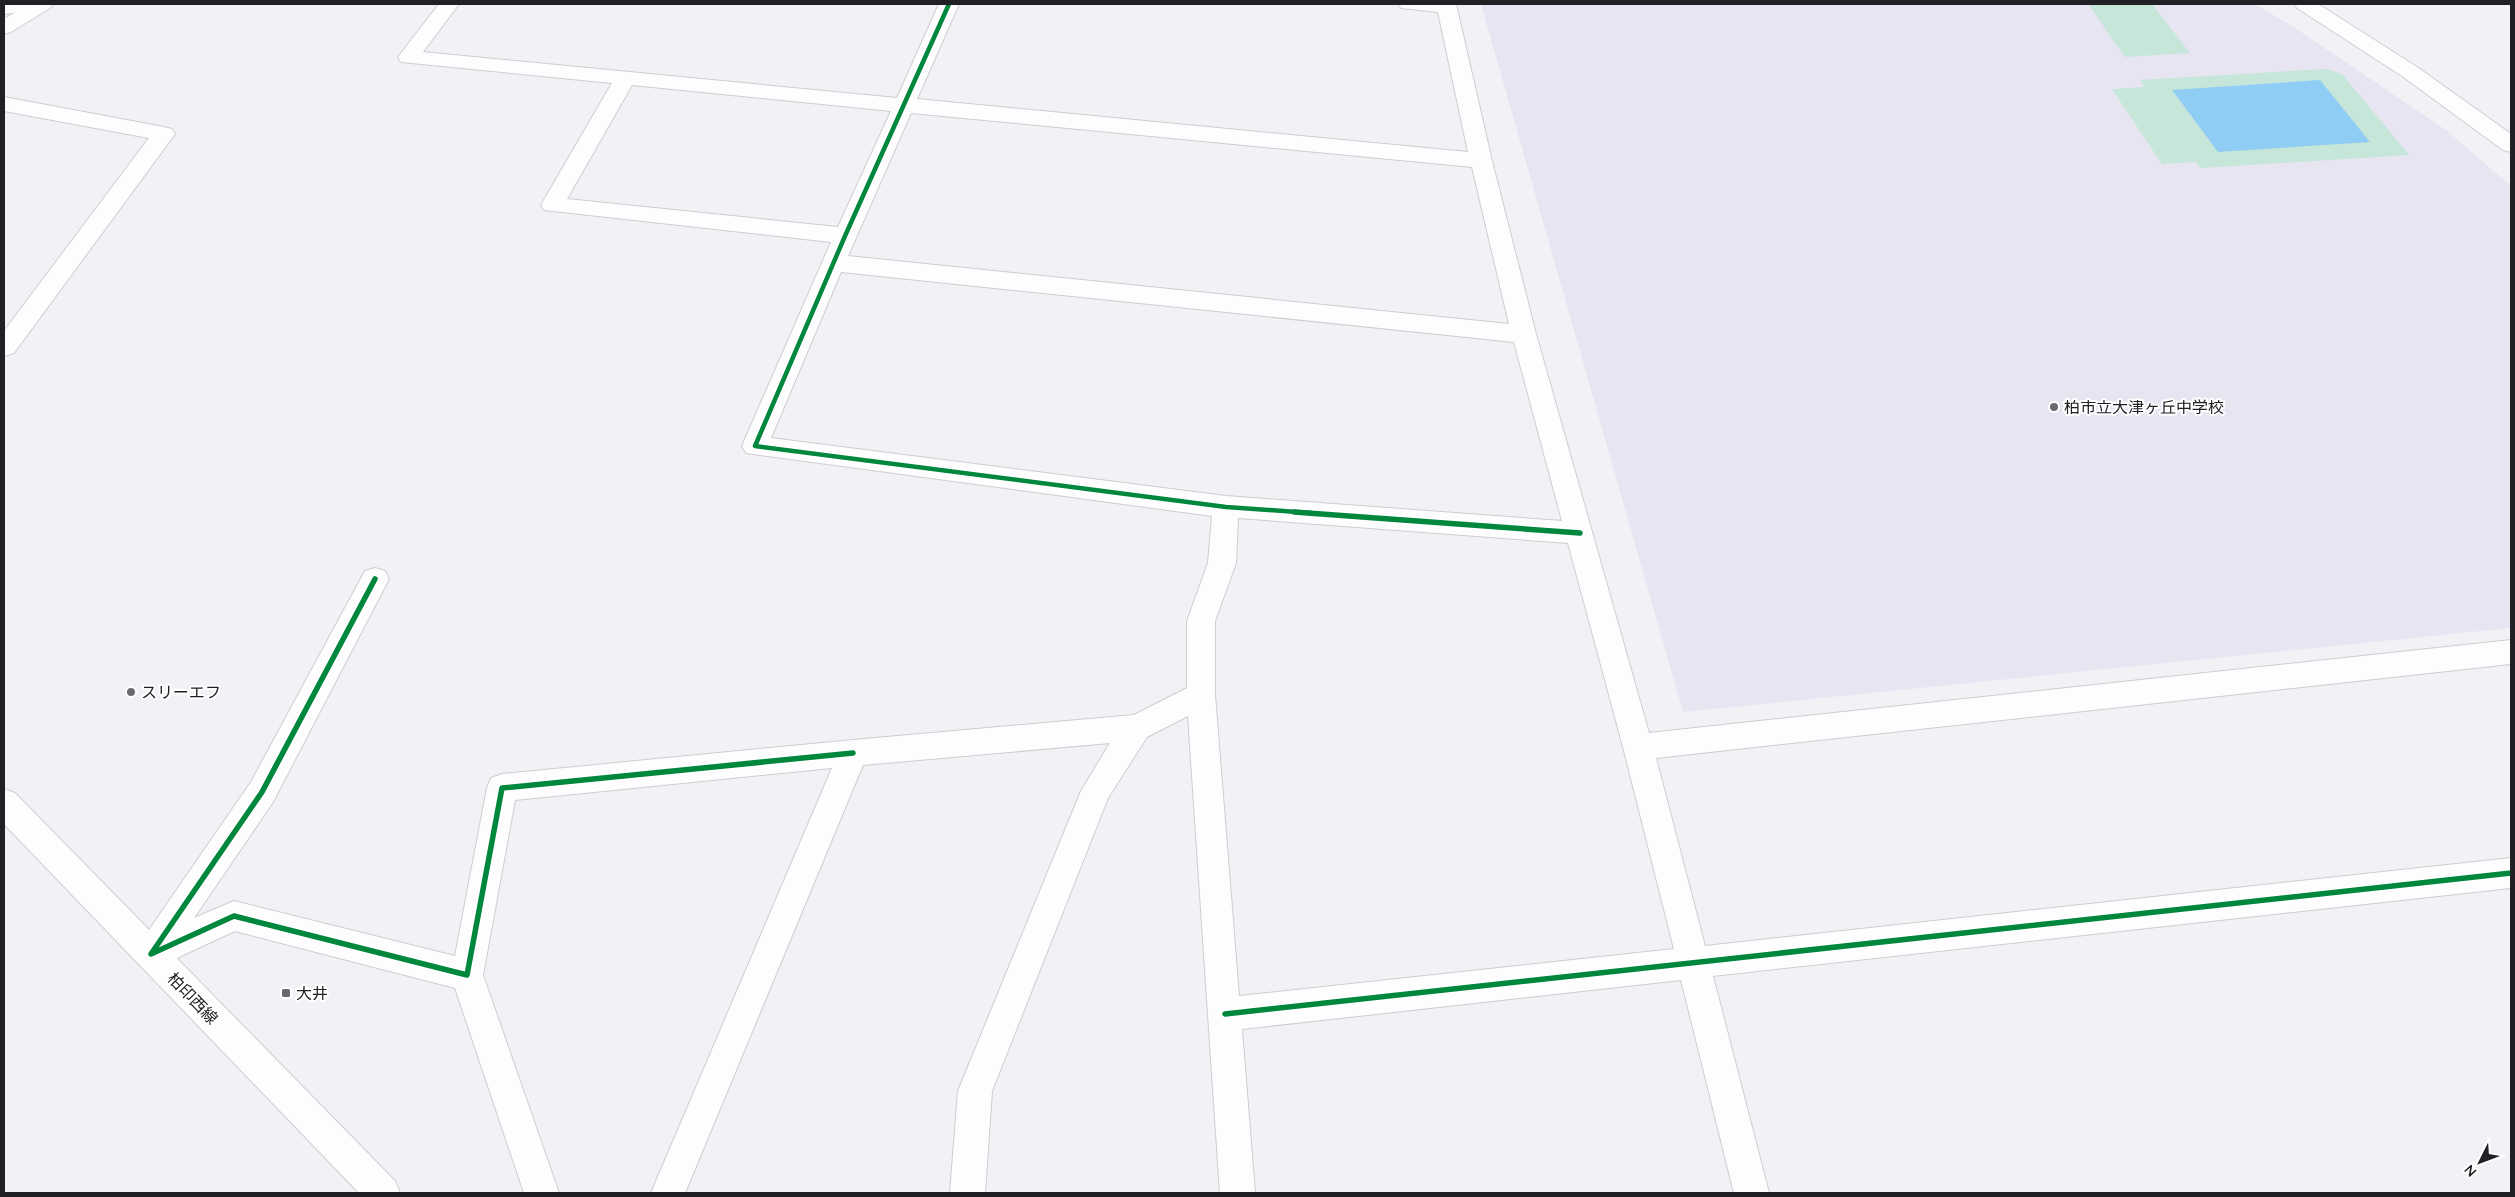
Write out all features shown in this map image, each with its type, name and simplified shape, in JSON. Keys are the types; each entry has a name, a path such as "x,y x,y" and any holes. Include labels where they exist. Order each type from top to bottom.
{"street":[{"path":"449,4 408,57 1481,161"},
{"path":"949,4 845,236 756,446 1226,508 1580,534"},
{"path":"1408,4 1447,6 1481,161 1524,334 1638,746 1752,1193"},
{"path":"2304,4 2367,41 2442,92 2511,145"},
{"path":"4,8 42,5"},
{"path":"4,28 42,5"},
{"path":"625,79 552,205 845,236"},
{"path":"4,104 164,134 4,348"},
{"path":"834,263 1524,334"},
{"path":"1226,508 1222,563 1201,621 1201,696 1237,1193"},
{"path":"151,954 262,792 375,579"},
{"path":"1638,746 2511,652"},
{"path":"541,1193 467,975 502,788 853,753 1137,728 1201,696"},
{"path":"967,1193 975,1091 1096,791 1137,728"},
{"path":"668,1193 853,753"},
{"name":"柏印西線","path":"4,803 383,1193"},
{"path":"1225,1014 2511,873"},
{"path":"151,954 234,916 467,975"}],"shaded area":[{"name":"柏市立大津ヶ丘中学校","path":"1481,4 2255,4 2295,28 2446,130 2511,186 2511,628 1683,712"}],"green space":[{"path":"2088,4 2152,4 2190,53 2125,57"},
{"path":"2326,69 2342,74 2409,155 2200,168 2196,162 2162,164 2112,89 2144,87 2140,80"}],"water":[{"path":"2320,80 2370,142 2218,152 2172,90"}],"cycle path":[{"path":"949,4 845,236 755,446 1226,507 1580,533"},
{"path":"375,579 262,792 151,954 234,916 467,975 502,788 853,753"},
{"path":"1225,1014 2511,873"}],"place":[{"name":"柏市立大津ヶ丘中学校","path":"2054,407"},
{"name":"スリーエフ","path":"131,692"},
{"name":"大井","path":"286,993"}]}
